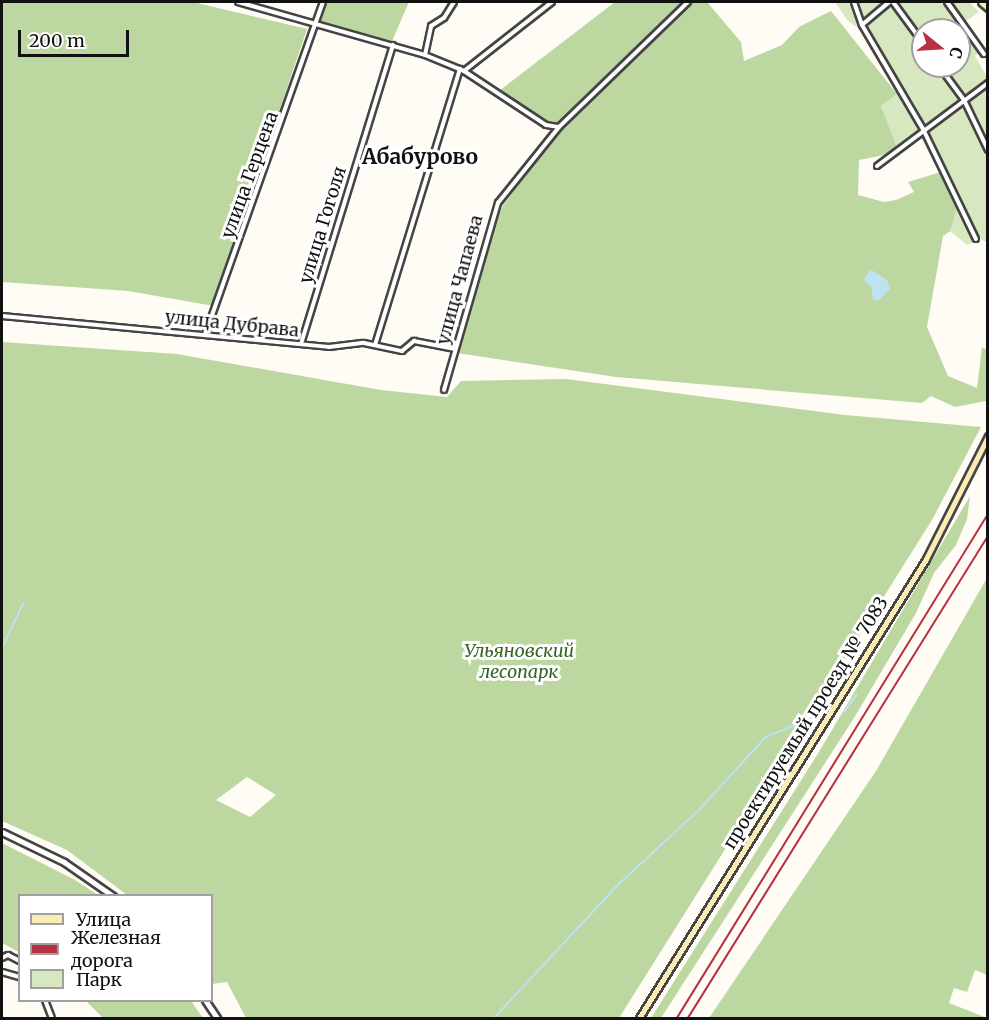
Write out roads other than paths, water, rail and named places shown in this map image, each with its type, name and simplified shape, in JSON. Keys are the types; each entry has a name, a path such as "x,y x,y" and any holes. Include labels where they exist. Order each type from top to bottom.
{"main road":[{"path":"981,2 987,8"},
{"name":"проектируемый проезд № 7083","path":"639,1018 927,559 987,436"}],"street":[{"path":"238,2 425,55 462,70 546,125 559,127"},
{"name":"улица Герцена","path":"205,334 323,2"},
{"path":"425,55 431,26 444,18 454,2"},
{"path":"375,345 462,70 552,2"},
{"name":"улица Чапаева","path":"444,390 492,212 559,127 688,2"},
{"path":"854,2 862,25 923,129 976,240"},
{"path":"862,25 891,2 911,28"},
{"path":"947,2 984,54"},
{"name":"улица Гоголя","path":"301,344 393,45"},
{"path":"948,78 964,100 987,150"},
{"path":"877,166 923,129 987,83"},
{"name":"улица Дубрава","path":"2,316 301,344 375,345 402,351 414,341 455,350"},
{"path":"2,832 64,862 110,894"},
{"path":"2,958 8,955 18,960"},
{"path":"2,972 18,976"},
{"path":"46,1002 52,1018"},
{"path":"206,1002 217,1018"}],"water":[{"path":"870,269 887,280 890,289 878,301 873,299 871,286 864,280"}],"waterway":[{"path":"2,648 23,604"},
{"path":"844,712 857,694"},
{"path":"494,1018 620,883 699,810 766,737 814,717"}],"railway":[{"path":"677,1018 988,514"},
{"path":"688,1018 988,536"}],"district":[{"name":"Абабурово","path":"420,157"}],"park label":[{"name":"Ульяновский лесопарк","path":"519,662"}]}
